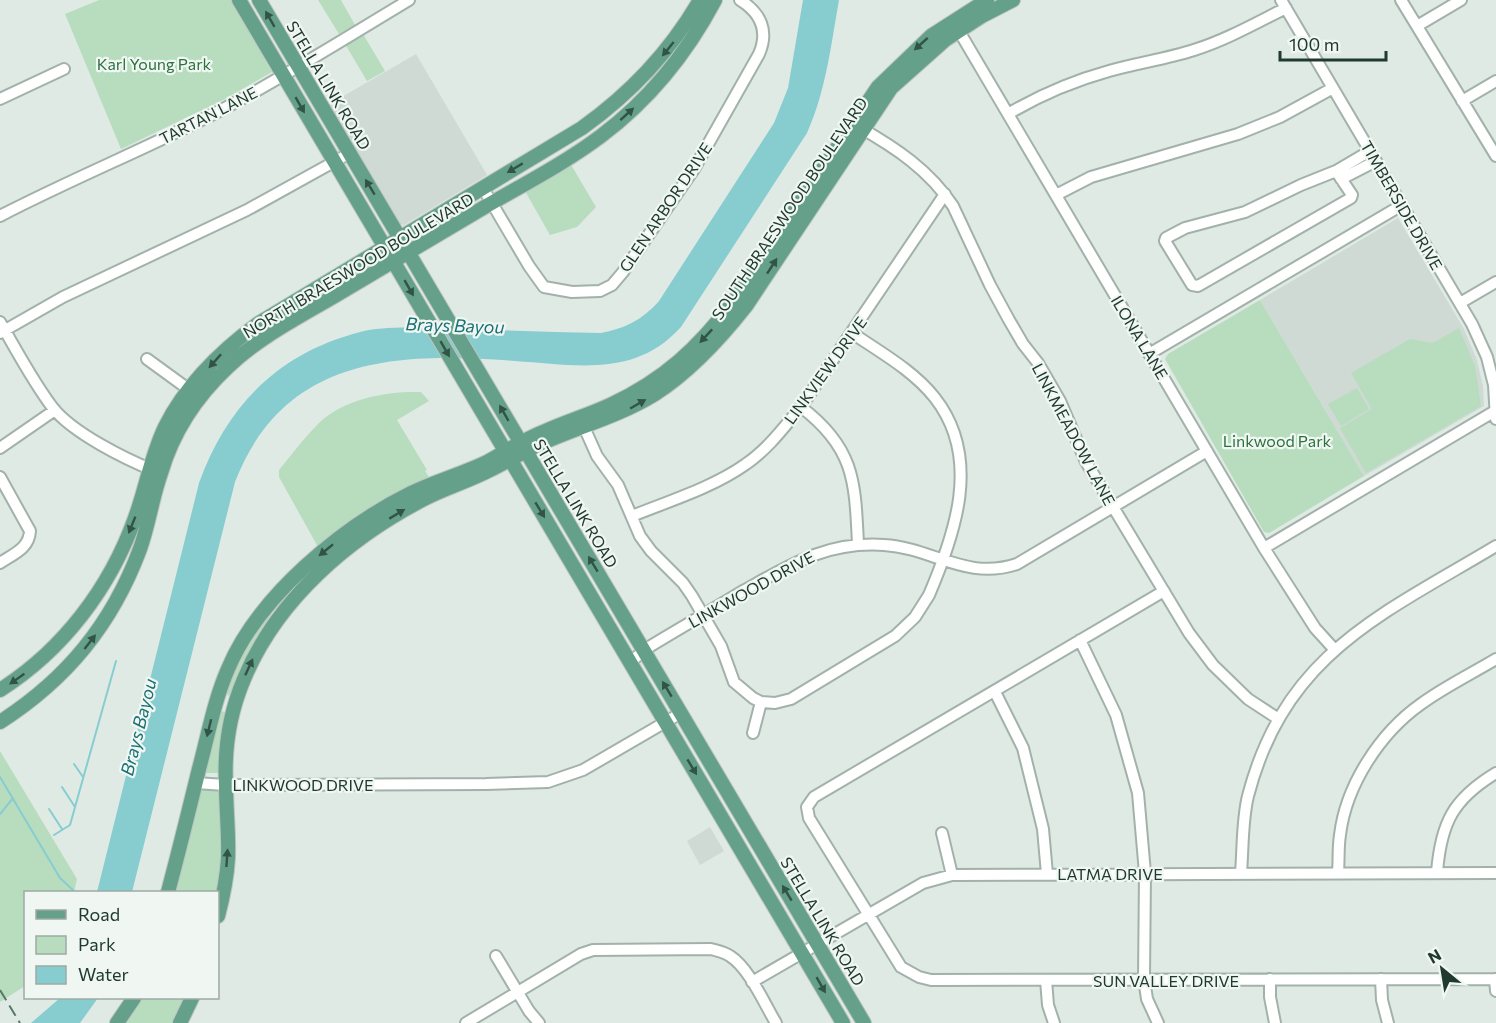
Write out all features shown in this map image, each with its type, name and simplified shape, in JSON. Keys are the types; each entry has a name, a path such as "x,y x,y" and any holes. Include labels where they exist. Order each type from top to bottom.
{"main road":[{"name":"STELLA LINK ROAD","path":"239,0 843,1023"},
{"name":"STELLA LINK ROAD","path":"260,0 864,1023"},
{"name":"NORTH BRAESWOOD BOULEVARD","path":"0,722 28,704 55,681 90,643 114,606 140,548 165,427 194,394 228,347 281,309 582,128 607,110 635,85 669,48 700,0"},
{"name":"NORTH BRAESWOOD BOULEVARD","path":"194,394 251,348 289,323 580,151 622,119 651,91 700,28 715,0"},
{"name":"SOUTH BRAESWOOD BOULEVARD","path":"168,891 217,698 236,652 271,601 305,567 361,531 403,510 485,462 508,455 611,405 664,374 690,353 734,301 858,126 891,88 956,25 987,0"},
{"name":"SOUTH BRAESWOOD BOULEVARD","path":"956,25 1010,1"},
{"path":"635,85 651,91"},
{"name":"SOUTH BRAESWOOD BOULEVARD","path":"524,447 610,418 656,393 691,367 725,332 746,306 858,126"},
{"path":"281,309 289,323"},
{"name":"NORTH BRAESWOOD BOULEVARD","path":"0,690 42,658 98,594 124,545 155,471"},
{"name":"SOUTH BRAESWOOD BOULEVARD","path":"219,910 228,859 226,749 235,704 250,664 284,611 361,531"},
{"path":"592,597 607,587"},
{"path":"98,594 114,606"},
{"path":"271,601 284,611"},
{"path":"217,698 235,704"},
{"path":"707,793 713,789 718,791 746,823"},
{"path":"117,1023 133,999"},
{"path":"180,1023 192,999"}],"street":[{"name":"TARTAN LANE","path":"0,216 49,190 181,131 283,75 409,0"},
{"name":"GLEN ARBOR DRIVE","path":"483,188 544,287 558,291 590,292 600,291 612,285 694,169 759,54 764,37 761,20 740,0"},
{"path":"1401,0 1496,156"},
{"path":"1417,26 1461,0"},
{"path":"1008,114 1033,99 1069,84 1108,71 1195,50 1235,34 1284,4"},
{"name":"TIMBERSIDE DRIVE","path":"1284,4 1472,324 1487,357 1494,385 1496,415"},
{"name":"ILONA LANE","path":"956,25 1264,548 1315,628 1334,649"},
{"path":"0,99 64,69"},
{"path":"1462,101 1496,81"},
{"path":"1056,195 1091,177 1238,134 1280,117 1333,88"},
{"name":"LINKMEADOW LANE","path":"858,126 899,150 916,163 945,194 1009,320 1060,401 1086,462 1111,507 1189,633 1213,665 1248,699 1277,718"},
{"path":"1338,175 1370,151"},
{"path":"155,471 83,434 55,410 2,328 247,210 350,153"},
{"path":"1338,175 1352,195 1351,198 1198,286 1192,285 1165,241 1166,238 1185,228 1245,212 1302,184 1338,175 1376,161"},
{"name":"LINKVIEW DRIVE","path":"632,516 716,481 746,464 776,436 801,407 945,194"},
{"path":"1149,354 1402,205"},
{"path":"1460,303 1496,282"},
{"path":"584,427 597,456 618,485 640,536 651,551 683,583 704,615 722,646 734,682 745,693 761,702 775,703 791,699 906,627 922,607 933,586 958,513 962,477 956,441 935,398 922,384 852,333"},
{"path":"147,359 194,394"},
{"path":"801,407 814,417 833,438 847,460 854,488 858,544"},
{"path":"0,448 55,410"},
{"path":"1264,548 1496,415"},
{"name":"LINKWOOD DRIVE","path":"630,662 644,650 806,556 830,549 858,544 895,546 974,569 1004,568 1028,558 1207,451"},
{"path":"0,477 30,531 28,543 24,548 0,562"},
{"path":"1241,873 1248,798 1260,759 1277,718 1296,691 1334,649 1376,618 1496,546"},
{"path":"1047,874 1043,829 1023,748 995,692 1164,591"},
{"path":"1080,640 1116,715 1138,794 1145,873 1144,979 1147,999 1158,1023"},
{"path":"1338,872 1340,834 1345,813 1354,788 1371,756 1389,733 1419,705 1496,659"},
{"name":"SUN VALLEY DRIVE","path":"995,692 814,797 807,807 809,818 901,967 919,977 931,980 1496,979"},
{"path":"753,733 761,702"},
{"name":"LINKWOOD DRIVE","path":"196,783 225,785 548,782 583,770 681,713"},
{"path":"1437,872 1445,823 1458,803 1481,782 1496,773"},
{"path":"942,833 952,875"},
{"name":"LATMA DRIVE","path":"752,982 923,883 934,878 952,875 1496,873"},
{"path":"466,1023 581,954 605,949 711,949 727,954 736,960 776,1023"},
{"path":"496,956 539,1023"},
{"path":"1381,979 1382,1000 1388,1023"},
{"path":"1496,979 1496,991"},
{"path":"1046,980 1048,1005 1054,1023"},
{"path":"1270,980 1270,997 1275,1023"}],"shaded area":[{"path":"416,54 487,175 404,225 400,224 328,105"},
{"path":"1398,218 1464,329 1477,360 1483,386 1484,406 1364,476 1260,300"},
{"path":"710,827 724,851 700,865 687,841"}],"green space":[{"name":"Karl Young Park","path":"99,0 231,0 272,72 225,99 121,149 65,14"},
{"path":"318,0 341,0 355,25 339,34"},
{"path":"363,34 385,71 367,81 345,44"},
{"path":"570,163 596,207 577,227 550,235 525,191"},
{"name":"Linkwood Park","path":"1260,300 1364,476 1269,533 1264,532 1165,359 1168,354"},
{"path":"1459,328 1475,366 1481,406 1366,473 1340,428 1372,409 1351,373 1410,339 1433,343"},
{"path":"1357,388 1369,409 1341,426 1328,404"},
{"path":"421,392 429,401 397,420 429,477 367,509 318,547 279,477 279,470 319,423 341,407 381,395"},
{"path":"270,612 271,619 234,691 228,696 227,688 235,666"},
{"path":"221,711 225,712 226,718 220,773 203,773 218,716"},
{"path":"0,751 77,879 74,891 24,891 24,987 0,1002"},
{"path":"201,788 219,791 224,851 218,891 173,891"},
{"path":"136,999 186,999 174,1023 122,1023"}],"water":[{"path":"803,0 839,0 827,68 819,101 807,133 681,327 663,343 644,354 604,365 560,365 471,358 429,358 388,362 350,370 314,386 283,408 256,440 235,482 132,891 97,891 199,483 225,429 241,406 281,368 305,353 331,341 360,332 382,328 407,328 601,333 626,326 640,318 659,301 774,123 788,88"},
{"path":"59,999 97,999 80,1023 31,1023"}],"waterway":[{"path":"54,835 70,825 116,661"},
{"path":"74,764 83,777"},
{"path":"0,777 60,878 74,891"},
{"path":"62,787 75,807"},
{"path":"0,814 13,798"},
{"path":"49,809 62,829"}],"railway":[{"path":"0,990 20,1023"}],"water label":[{"name":"Brays Bayou","path":"455,325"},
{"name":"Brays Bayou","path":"138,727"}]}
